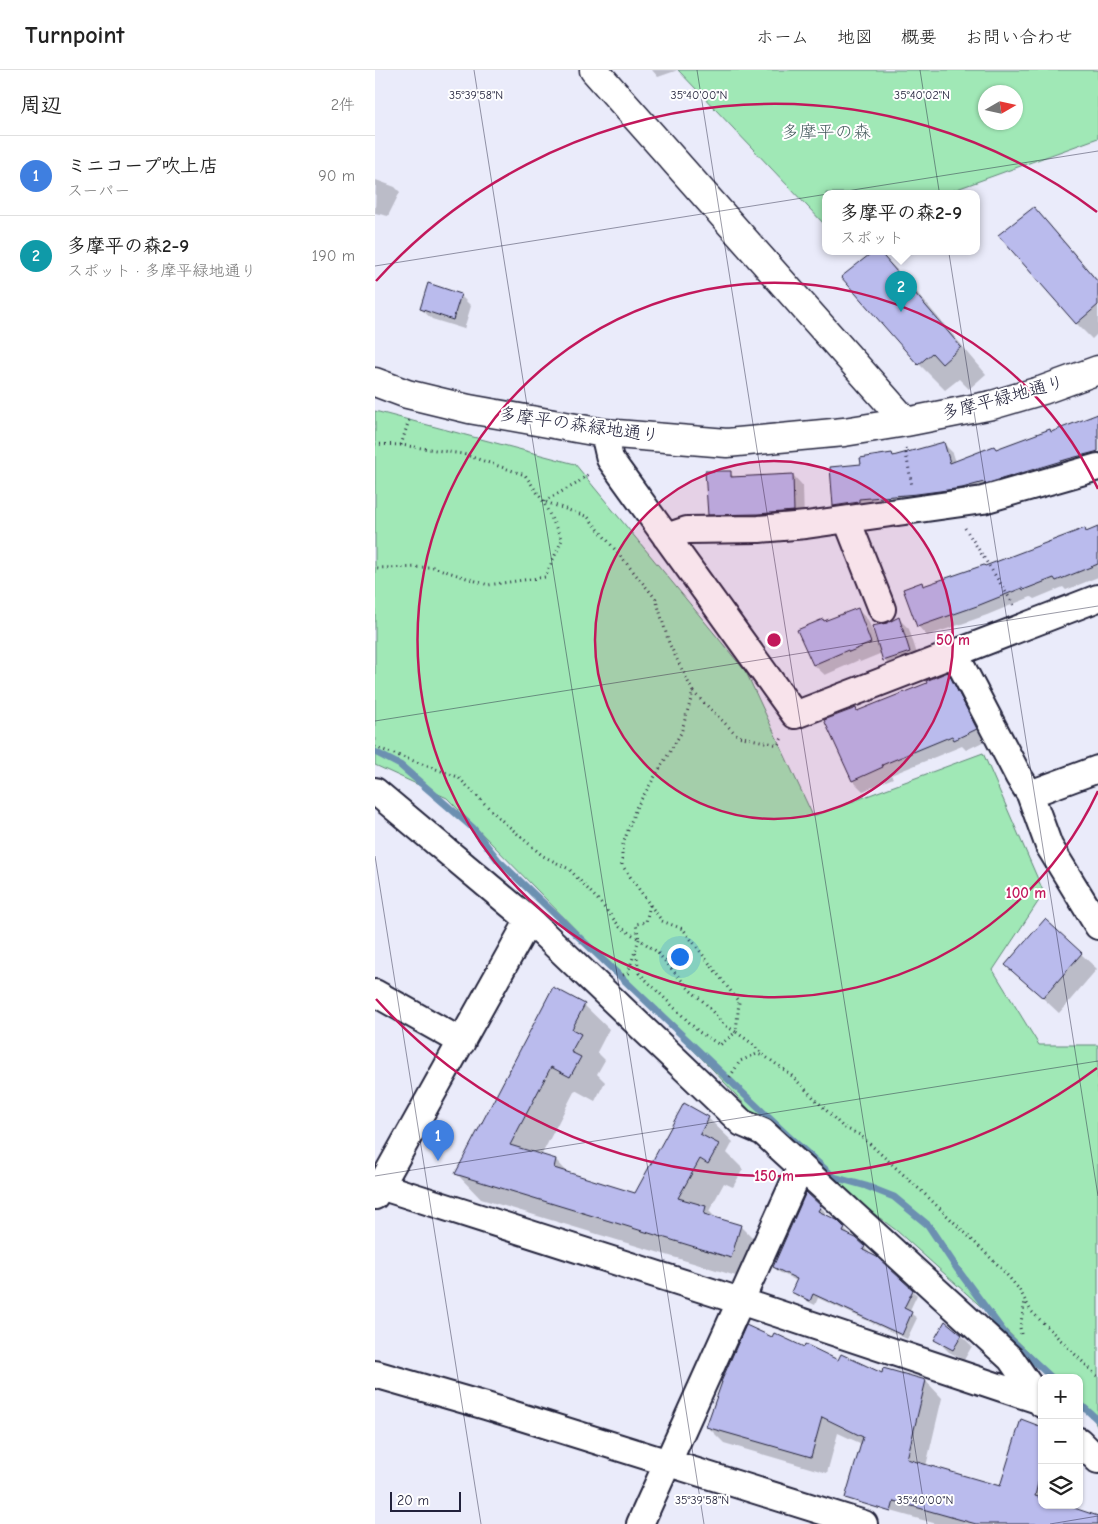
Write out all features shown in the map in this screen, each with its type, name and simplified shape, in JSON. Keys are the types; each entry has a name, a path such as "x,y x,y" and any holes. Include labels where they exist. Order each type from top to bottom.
{"street":[{"path":"594,70 905,431"},
{"name":"多摩平緑地通り","path":"905,431 1043,390 1098,370"},
{"name":"多摩平の森緑地通り","path":"375,382 407,394 469,408 604,433 727,443 844,432 905,431"},
{"path":"604,433 610,459 795,715 1098,598"},
{"path":"666,537 687,530 759,529 847,520 983,500 1098,468"},
{"path":"847,520 882,609"},
{"path":"955,654 1019,777 1030,794 1049,846 1098,926"},
{"path":"1030,794 1098,768"},
{"path":"375,791 529,920 742,1123 763,1132 1011,1360 1038,1399"},
{"path":"529,920 462,1042 377,1188 740,1300 1038,1401"},
{"path":"375,993 462,1042"},
{"path":"640,1524 801,1167"},
{"path":"375,1374 485,1406 864,1524"},
{"path":"1083,1445 1098,1460"}],"path":[{"path":"905,431 916,509"},
{"path":"375,444 401,445 463,454 525,475 543,501 561,540 545,577 488,585 433,567 375,568"},
{"path":"543,501 576,484 610,459"},
{"path":"543,501 588,517 656,599 669,643 693,692 738,736 778,745 795,715"},
{"path":"949,505 970,534 1026,626"},
{"path":"636,950 639,973 699,1032 720,1045 736,1032 739,1002 683,929 662,921 622,865 621,847 636,808 681,733 693,692"},
{"path":"375,747 458,777 498,817 543,856 569,869 620,927 656,951 723,1024 750,1042 766,1058"},
{"path":"596,984 628,974 639,939 636,924 646,922 649,905"},
{"path":"718,1100 740,1061 757,1054 789,1073 843,1127 860,1135 929,1198 1013,1282 1031,1311 1098,1377"}],"green space":[{"name":"多摩平の森","path":"678,70 1098,70 1098,138 954,190 822,190 822,222"},
{"path":"375,411 575,464 746,672 813,816 983,753 1044,893 993,970 1039,1045 1098,1045 1098,1427 1089,1411 1083,1406 1083,1374 1051,1374 997,1321 897,1231 778,1141 714,1071 447,798 375,765"}],"building":[{"path":"1034,207 1098,282 1098,305 1076,324 998,235"},
{"path":"869,255 882,255 961,347 942,364 932,353 918,365 841,277"},
{"path":"428,283 461,294 453,320 420,309"},
{"path":"1098,414 1098,451 985,484 984,482 962,488 859,499 859,502 833,506 830,467 861,464 860,458 892,453 893,456 944,442 950,463 994,446 996,449 1050,429 1051,432"},
{"path":"705,471 731,471 731,477 793,474 794,511 708,515"},
{"path":"1098,527 1098,564 1056,581 1054,578 1023,590 1022,588 917,627 903,589 922,582 923,586 985,566 1085,528 1086,532"},
{"path":"858,608 871,643 849,652 848,650 813,665 797,630 823,619 824,621"},
{"path":"899,617 910,652 883,661 872,626 887,623"},
{"path":"948,672 977,729 954,740 952,736 882,765 883,767 852,781 824,720 856,708 857,711 927,683 926,681"},
{"path":"1045,919 1082,953 1043,998 1005,965"},
{"path":"553,987 585,1004 572,1029 581,1034 571,1052 581,1057 570,1077 551,1067 510,1145 556,1159 554,1168 635,1193 684,1103 709,1117 700,1134 719,1144 708,1164 700,1159 678,1198 706,1206 704,1214 741,1225 731,1258 455,1174"},
{"path":"806,1192 821,1206 818,1211 837,1220 845,1228 843,1232 856,1238 865,1246 863,1250 877,1257 913,1290 904,1308 912,1312 902,1335 813,1294 810,1301 791,1292 797,1279 773,1267"},
{"path":"945,1321 962,1335 953,1350 934,1340"},
{"path":"746,1325 772,1337 774,1333 804,1347 805,1344 838,1360 841,1354 882,1373 883,1368 926,1380 907,1459 1000,1486 1021,1419 1038,1425 1038,1483 1035,1496 1038,1497 1038,1509 1077,1509 1098,1516 1098,1524 976,1524 894,1501 891,1512 845,1498 863,1437 822,1417 811,1457 706,1427 721,1382"}],"waterway":[{"path":"375,752 400,765 473,828 498,860 787,1135 834,1177 866,1186 894,1197 928,1225 958,1270 1006,1335 1048,1374"},
{"path":"1083,1407 1098,1420"}],"place":[{"name":"多摩平の森2-9","path":"901,312"},
{"name":"ミニコープ吹上店","path":"438,1161"}]}
